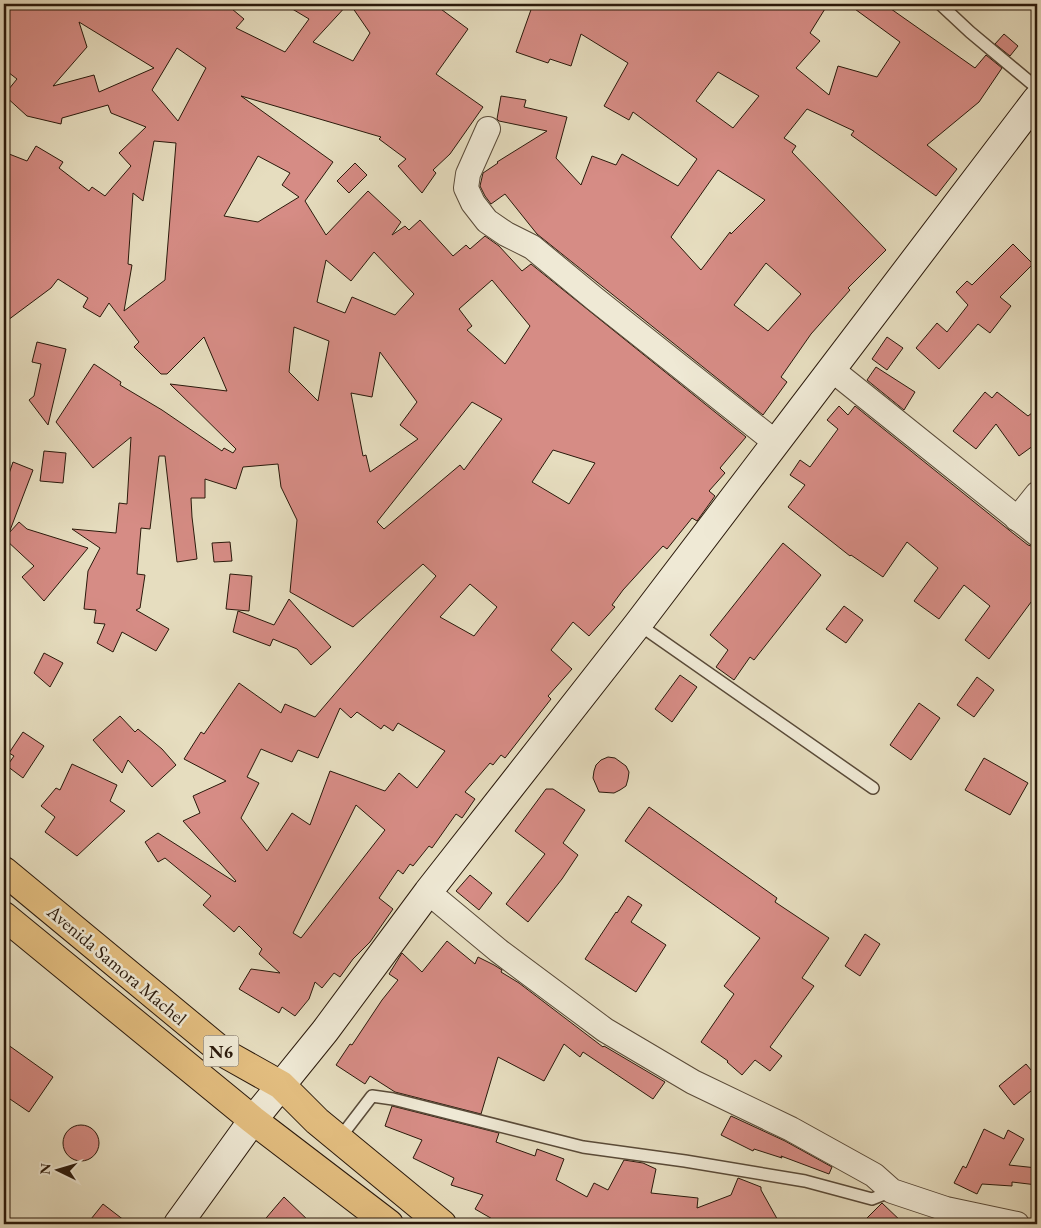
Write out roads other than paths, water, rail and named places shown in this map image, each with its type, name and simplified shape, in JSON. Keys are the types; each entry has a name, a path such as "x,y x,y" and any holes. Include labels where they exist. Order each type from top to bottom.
{"highway":[{"name":"Avenida Samora Machel","path":"4,871 224,1053 281,1085 316,1121 442,1224"},
{"name":"Avenida Samora Machel","path":"4,916 254,1120 389,1224"}],"street":[{"path":"178,1224 254,1120 325,1030 428,892 638,624 1037,99"},
{"path":"488,129 468,174 466,188 473,203 487,221 506,234 532,247 775,442"},
{"path":"831,369 1037,534"},
{"path":"1017,519 1037,494"},
{"path":"428,892 499,951 604,1030 693,1082 791,1129 874,1175 892,1191 946,1209 1018,1224"}],"lane":[{"path":"940,4 970,32 1037,88"},
{"path":"638,624 873,788"},
{"path":"339,1139 372,1096 393,1099 583,1147 685,1161 804,1181 872,1199 892,1191"}]}
